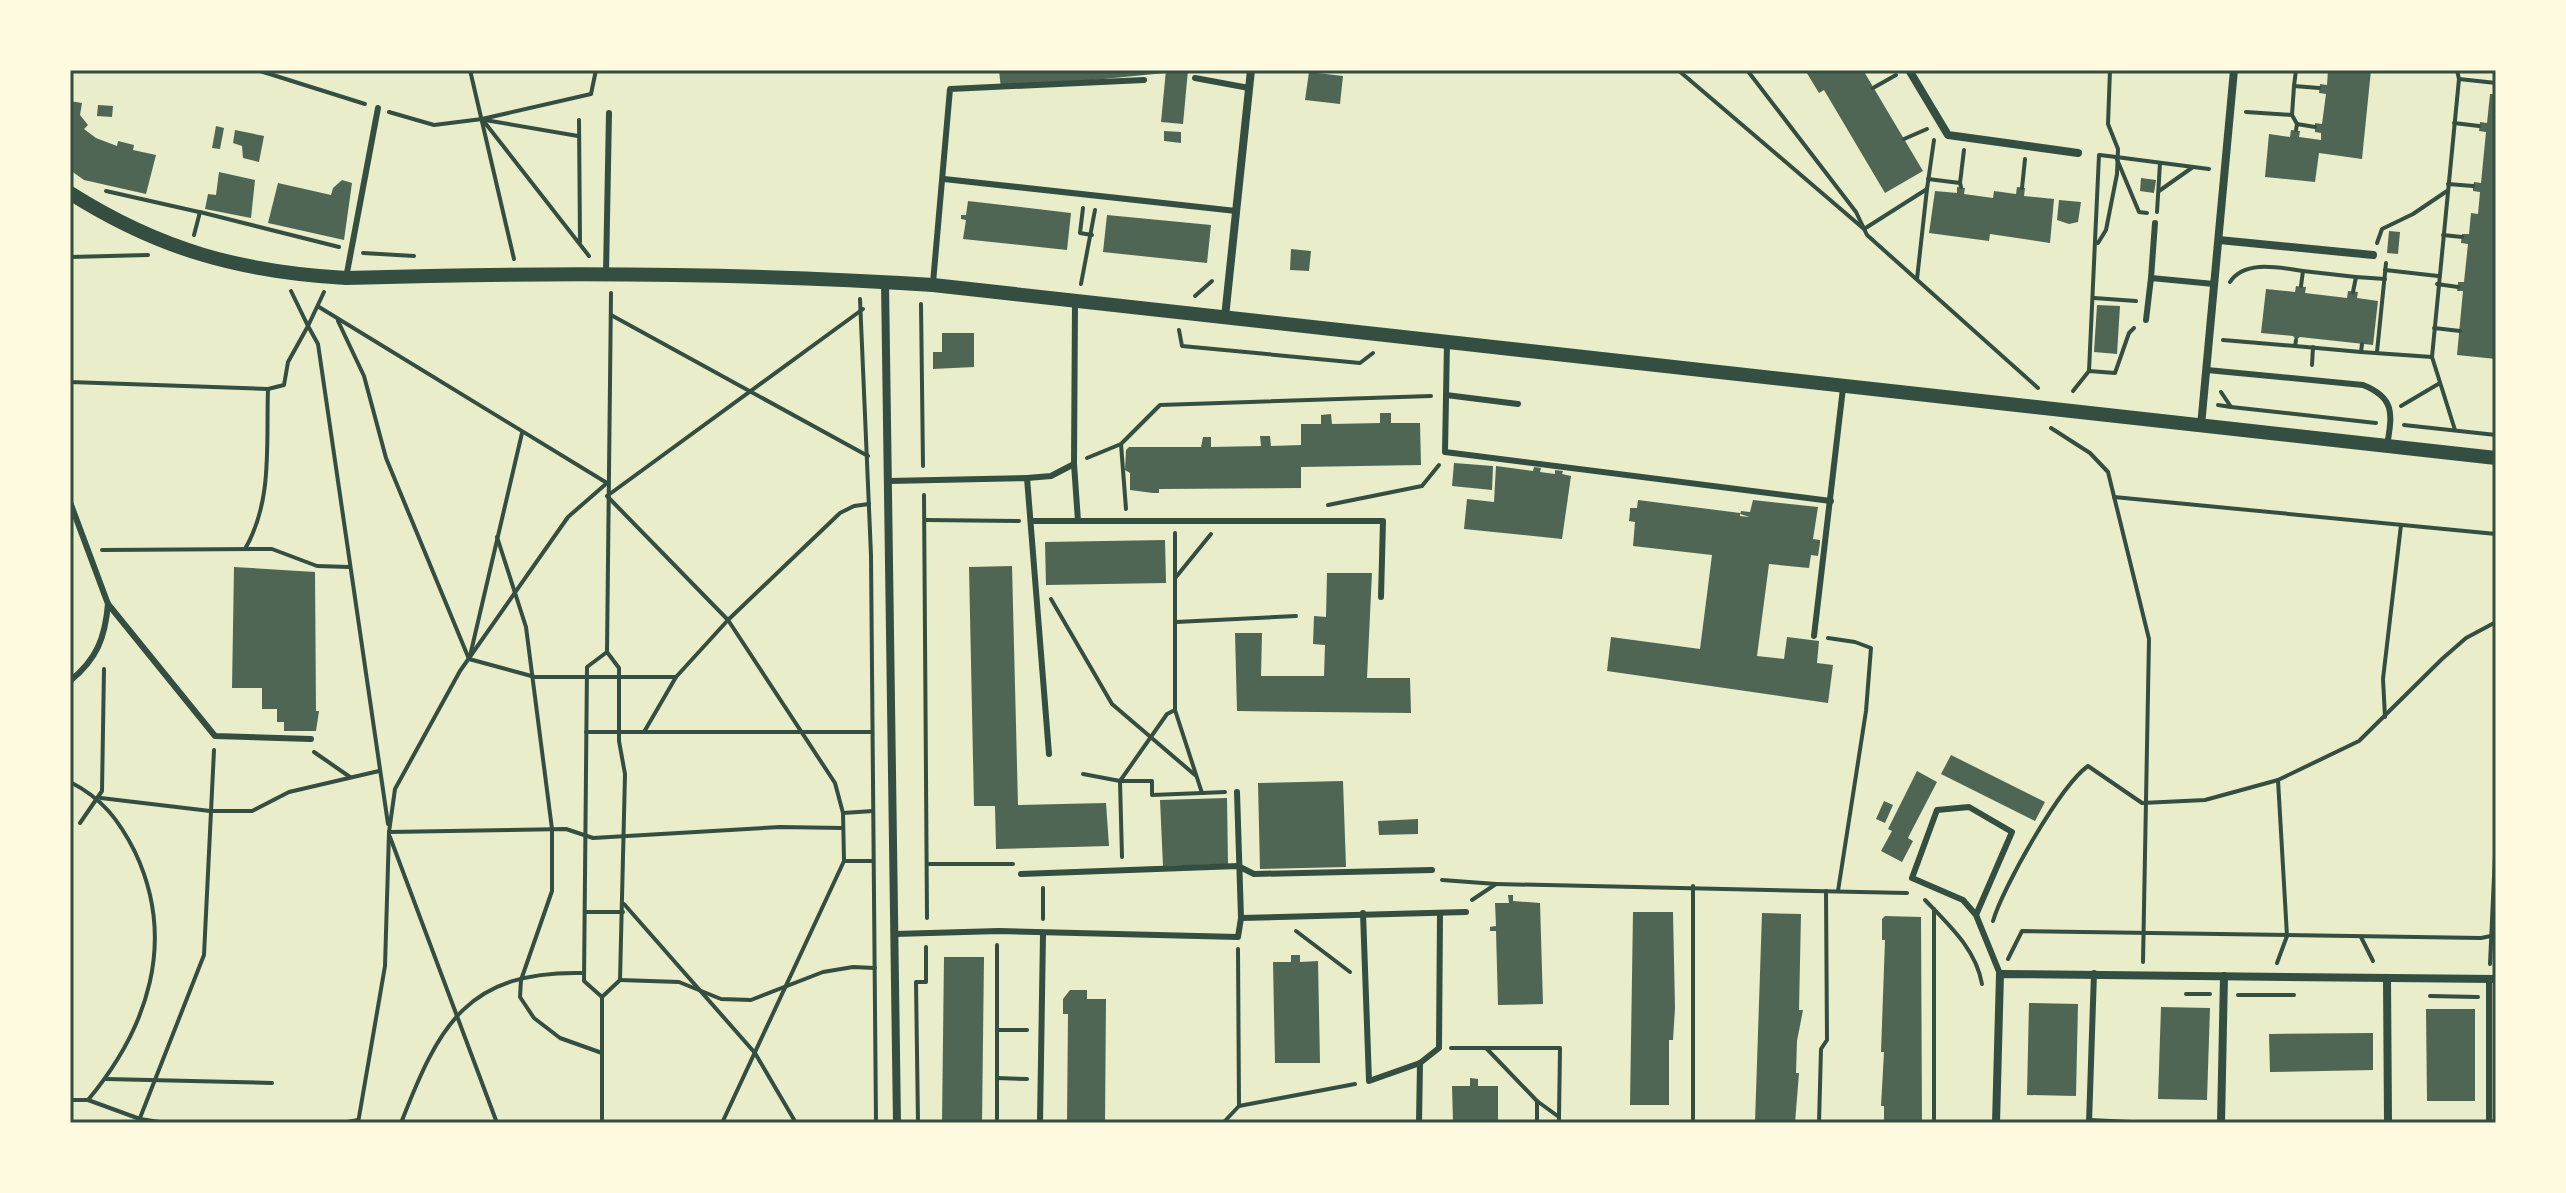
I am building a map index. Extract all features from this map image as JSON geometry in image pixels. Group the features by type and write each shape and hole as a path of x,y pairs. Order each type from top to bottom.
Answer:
{"street":[{"path":"1225,317 1251,70"},
{"path":"1907,70 1948,135 2078,153"},
{"path":"2201,426 2234,70"},
{"path":"70,193 123,224 198,256 263,271 346,278 609,280 794,275 933,285 2496,458"},
{"path":"2219,240 2373,255"},
{"path":"885,282 897,1123"},
{"path":"1996,1123 2000,974 2493,979"},
{"path":"2221,1123 2224,976"},
{"path":"2387,978 2388,1123"}],"lane":[{"path":"1195,78 1249,88"},
{"path":"933,285 950,89 1144,80"},
{"path":"346,278 378,108"},
{"path":"609,113 609,280"},
{"path":"944,179 1236,211"},
{"path":"2146,320 2156,219"},
{"path":"2151,278 2214,284"},
{"path":"1075,301 1074,464 1078,521"},
{"path":"1447,342 1445,452 1831,501"},
{"path":"2207,370 2363,385 2380,392 2392,411 2387,446"},
{"path":"1814,636 1844,385"},
{"path":"1446,395 1518,404"},
{"path":"889,481 1051,476 1074,464"},
{"path":"1027,478 1033,521 1049,754"},
{"path":"70,502 108,604 215,736 311,739"},
{"path":"1033,521 1383,521 1381,597"},
{"path":"70,681 99,651 105,634 108,604"},
{"path":"895,934 999,931 1238,937 1241,918 1237,792"},
{"path":"1976,915 2012,832 1969,807 1937,810 1912,878 1963,900 1976,915 1986,946 2000,974"},
{"path":"1021,874 1238,866 1254,874 1432,870"},
{"path":"1241,918 1466,912"},
{"path":"1363,913 1369,1081 1420,1063 1439,1048 1440,914"},
{"path":"1040,1123 1043,934"},
{"path":"2094,973 2090,1122 2131,1123"},
{"path":"2489,1123 2489,998 2493,979"},
{"path":"1419,1123 1420,1063"}],"path":[{"path":"470,70 514,260 529,259"},
{"path":"482,119 591,94 596,70"},
{"path":"1678,70 1864,229 2037,388 2050,390"},
{"path":"1747,70 1856,212 1864,229"},
{"path":"1873,88 1907,70"},
{"path":"2097,245 2111,214 2118,149 2108,124 2110,70"},
{"path":"2296,70 2292,115 2296,127 2315,127"},
{"path":"2455,430 2432,357 2459,79 2457,70"},
{"path":"2459,79 2496,83"},
{"path":"2294,86 2319,88"},
{"path":"2246,112 2292,115"},
{"path":"482,119 579,136"},
{"path":"482,119 590,257 575,258"},
{"path":"579,120 580,245"},
{"path":"1904,139 1941,121"},
{"path":"2454,123 2479,126"},
{"path":"1917,280 1934,139 1927,129"},
{"path":"1928,179 1960,185 1965,137"},
{"path":"2022,188 2027,145"},
{"path":"2073,391 2089,371 2097,245 2097,155 2225,171"},
{"path":"2116,157 2139,212 2156,219 2160,163"},
{"path":"2158,192 2193,167"},
{"path":"2448,184 2473,186"},
{"path":"92,188 200,212"},
{"path":"1864,229 1927,189"},
{"path":"2373,255 2382,229 2413,214 2447,191"},
{"path":"1081,284 1096,205 1083,203"},
{"path":"2443,235 2462,237"},
{"path":"70,257 152,254"},
{"path":"2230,283 2242,271 2260,267 2385,279"},
{"path":"2377,352 2385,270 2438,276"},
{"path":"2301,286 2303,271"},
{"path":"1191,298 1207,289 1217,276"},
{"path":"2353,292 2356,277"},
{"path":"602,1123 602,997 620,980 625,837 619,668 607,652 609,280"},
{"path":"2437,284 2458,287"},
{"path":"290,289 318,344 389,832 497,1123"},
{"path":"70,382 268,389 284,385 288,362 319,307 324,292"},
{"path":"855,293 863,302 868,456 876,1123"},
{"path":"2094,298 2148,302"},
{"path":"884,303 922,304 927,933 926,982 916,982 918,1123"},
{"path":"319,307 607,483"},
{"path":"607,496 863,309"},
{"path":"611,315 868,456"},
{"path":"337,319 364,376 386,458 469,659"},
{"path":"2089,371 2115,373 2129,333 2146,320"},
{"path":"2222,347 2225,325"},
{"path":"2434,328 2460,331"},
{"path":"2223,339 2432,357"},
{"path":"2361,352 2362,344"},
{"path":"2312,361 2313,347"},
{"path":"2392,411 2440,383"},
{"path":"245,549 259,525 265,503 268,389"},
{"path":"1074,464 1121,444 1160,405 1446,395"},
{"path":"2231,407 2496,435"},
{"path":"2046,424 2090,453 2108,472 2149,639 2143,974"},
{"path":"469,659 522,433"},
{"path":"1121,444 1127,519"},
{"path":"1319,507 1422,486 1445,452"},
{"path":"342,1123 358,1121 385,966 389,832 395,789 469,659 568,517 607,483"},
{"path":"607,496 728,620 835,783 843,813 844,861 722,1123"},
{"path":"2114,497 2496,534"},
{"path":"644,732 676,677 728,620 840,513 854,506 869,504"},
{"path":"1175,579 1222,519"},
{"path":"925,520 1033,521"},
{"path":"1175,520 1175,710 1202,793"},
{"path":"2385,719 2383,679 2401,525"},
{"path":"497,537 526,627 535,677 552,829 552,891 521,980 520,997 534,1018 560,1038 602,1053"},
{"path":"87,550 272,549 317,566 349,567"},
{"path":"1037,582 1064,618 1112,704 1197,777"},
{"path":"1176,622 1296,616"},
{"path":"1973,958 1986,946 1996,911 2075,775 2088,766 2132,797 2148,803 2205,800 2278,780 2359,741 2466,638 2496,622"},
{"path":"1814,636 1855,642 1871,648 1866,711 1838,891"},
{"path":"80,823 99,798 104,666 99,651"},
{"path":"602,997 584,981 584,838 587,667 607,652"},
{"path":"469,659 535,677 676,677"},
{"path":"1123,872 1120,781 1167,714 1175,710"},
{"path":"586,732 873,732"},
{"path":"139,1121 204,955 215,736"},
{"path":"328,759 350,777"},
{"path":"99,798 210,811 252,811 289,792 379,771"},
{"path":"1083,774 1120,781 1152,781 1152,795 1237,792"},
{"path":"2272,977 2287,936 2278,780"},
{"path":"70,782 99,798 121,825 142,867 154,910 156,942 151,983 140,1020 106,1079 88,1100"},
{"path":"843,813 873,811"},
{"path":"389,832 566,829 584,838 615,838 780,827 843,828"},
{"path":"2493,979 2496,833"},
{"path":"844,861 874,861"},
{"path":"927,864 1020,864 1021,874"},
{"path":"1443,880 1496,884 1693,886 1911,894"},
{"path":"1466,912 1471,901 1496,884"},
{"path":"1693,886 1693,1123"},
{"path":"1043,887 1043,934"},
{"path":"1819,1123 1821,1049 1827,1040 1826,891"},
{"path":"1921,895 1960,937 1979,968 1983,990 2000,991"},
{"path":"624,904 705,992 755,1053 796,1123"},
{"path":"1934,909 1934,1123"},
{"path":"585,912 623,912"},
{"path":"1275,915 1367,985"},
{"path":"997,1123 999,931"},
{"path":"2000,974 2022,931 2361,937 2493,935"},
{"path":"1238,937 1239,1106"},
{"path":"2361,937 2377,970 2387,978"},
{"path":"620,980 679,982 721,999 751,1000 823,972 853,967 875,968"},
{"path":"401,1123 424,1064 456,1015 496,984 555,973 584,973"},
{"path":"2183,994 2298,995"},
{"path":"2387,995 2489,998"},
{"path":"997,1030 1042,1030"},
{"path":"1439,1048 1560,1048 1559,1120"},
{"path":"1486,1048 1559,1120"},
{"path":"997,1078 1040,1080"},
{"path":"106,1079 272,1083"},
{"path":"1223,1123 1239,1106 1369,1081"},
{"path":"70,1100 88,1100 139,1121 166,1123"},
{"path":"1537,1101 1537,1123"},
{"path":"2388,1123 2429,1123"}],"building":[{"path":"999,70 1165,70 1165,73 1001,89"},
{"path":"1166,70 1188,70 1183,124 1161,122"},
{"path":"1805,70 1863,70 1923,171 1885,193 1824,90 1819,93"},
{"path":"2328,70 2371,70 2362,159 2319,153 2315,182 2265,177 2269,134 2290,137 2291,130 2300,131 2299,137 2321,140 2321,133 2315,132 2315,123 2322,124 2326,94 2319,93 2320,84 2327,85"},
{"path":"1309,72 1343,76 1340,104 1305,100"},
{"path":"2490,94 2496,94 2496,359 2457,355 2463,291 2457,291 2458,282 2464,282 2468,244 2461,243 2462,234 2469,234 2471,213 2478,214 2480,192 2473,191 2473,186 2474,182 2481,183 2486,132 2479,131 2480,122 2487,123"},
{"path":"70,101 82,103 80,115 88,125 84,129 96,138 117,146 118,141 134,145 133,150 156,155 146,194 84,180 70,170"},
{"path":"98,105 113,106 112,117 97,116"},
{"path":"216,126 224,128 220,149 212,148"},
{"path":"235,130 264,136 259,162 243,158 242,146 233,143"},
{"path":"1164,131 1181,132 1181,143 1164,141"},
{"path":"219,172 255,180 251,218 205,209 208,194 216,195"},
{"path":"2141,178 2156,180 2154,193 2140,191"},
{"path":"342,180 352,183 344,240 268,223 278,183 331,195 333,188"},
{"path":"1957,187 1965,188 1964,194 1993,198 1994,191 2016,194 2017,187 2025,188 2024,196 2054,199 2050,243 1990,234 1989,241 1929,233 1935,191 1957,193"},
{"path":"2059,200 2081,202 2078,222 2069,224 2057,220"},
{"path":"968,201 1071,213 1067,250 963,239 966,220 961,219 961,215 966,215"},
{"path":"1107,215 1211,225 1207,263 1103,252"},
{"path":"2389,231 2400,232 2398,254 2387,253"},
{"path":"1291,249 1311,251 1309,271 1290,270"},
{"path":"2296,286 2306,287 2305,293 2347,298 2348,291 2358,292 2357,298 2378,301 2373,345 2300,337 2296,340 2293,336 2261,333 2266,289 2295,292"},
{"path":"2097,305 2120,306 2117,354 2094,352"},
{"path":"942,333 974,333 974,367 933,369 933,352 942,352"},
{"path":"1380,413 1391,413 1391,423 1420,423 1421,465 1301,467 1301,488 1159,489 1159,493 1130,490 1130,473 1125,470 1126,450 1129,447 1201,447 1203,437 1211,437 1211,447 1261,446 1260,436 1270,436 1271,446 1301,445 1301,424 1321,424 1321,415 1331,414 1332,424 1380,423"},
{"path":"1454,463 1493,466 1492,490 1452,486"},
{"path":"1496,466 1533,471 1534,467 1541,468 1540,472 1555,474 1555,470 1563,471 1562,474 1571,476 1562,539 1464,529 1467,499 1494,502"},
{"path":"1638,500 1740,514 1741,511 1750,512 1753,500 1818,507 1813,539 1820,540 1820,543 1818,556 1811,555 1809,568 1769,564 1757,656 1784,659 1787,637 1819,641 1817,663 1833,665 1828,703 1607,671 1611,637 1700,649 1712,555 1633,546 1635,522 1629,521 1630,508 1637,508"},
{"path":"1165,540 1166,583 1046,585 1045,542"},
{"path":"1012,566 1018,805 1106,803 1109,846 996,849 995,806 974,806 969,567"},
{"path":"234,567 315,572 316,711 319,711 316,731 284,731 284,722 277,722 277,709 262,709 262,688 232,688"},
{"path":"1327,573 1372,573 1367,678 1410,678 1411,713 1237,711 1235,633 1262,633 1261,676 1324,676 1325,645 1313,644 1314,616 1326,617"},
{"path":"1951,755 2045,802 2035,821 1941,774"},
{"path":"1917,771 1937,782 1908,838 1913,841 1902,862 1881,851 1892,831 1888,829"},
{"path":"1343,781 1346,867 1260,869 1258,783"},
{"path":"1227,798 1228,864 1163,866 1160,800"},
{"path":"1884,801 1893,805 1885,823 1876,819"},
{"path":"1418,819 1418,834 1379,835 1378,821"},
{"path":"1508,895 1513,895 1513,901 1540,903 1543,1004 1498,1005 1496,931 1490,931 1490,927 1496,926 1495,903 1509,903"},
{"path":"1633,912 1673,912 1675,1008 1673,1040 1669,1040 1669,1105 1630,1105"},
{"path":"1762,913 1801,914 1799,1010 1803,1010 1797,1041 1796,1073 1799,1073 1795,1123 1755,1123"},
{"path":"1885,916 1921,917 1922,1123 1884,1123 1884,1106 1881,1106 1884,1052 1881,1052 1885,940 1882,940 1882,919"},
{"path":"1291,955 1300,955 1300,962 1318,961 1320,1063 1275,1063 1273,962 1291,962"},
{"path":"944,957 984,957 982,1123 942,1123"},
{"path":"1070,990 1087,990 1087,999 1106,999 1105,1123 1067,1123 1068,1014 1063,1014 1063,999"},
{"path":"2029,1003 2078,1004 2076,1096 2027,1095"},
{"path":"2161,1007 2210,1008 2207,1100 2158,1099"},
{"path":"2426,1009 2475,1009 2475,1101 2427,1101"},
{"path":"2373,1033 2373,1070 2270,1072 2269,1034"},
{"path":"1470,1078 1478,1079 1478,1086 1498,1086 1498,1123 1453,1123 1452,1086 1470,1086"}]}
